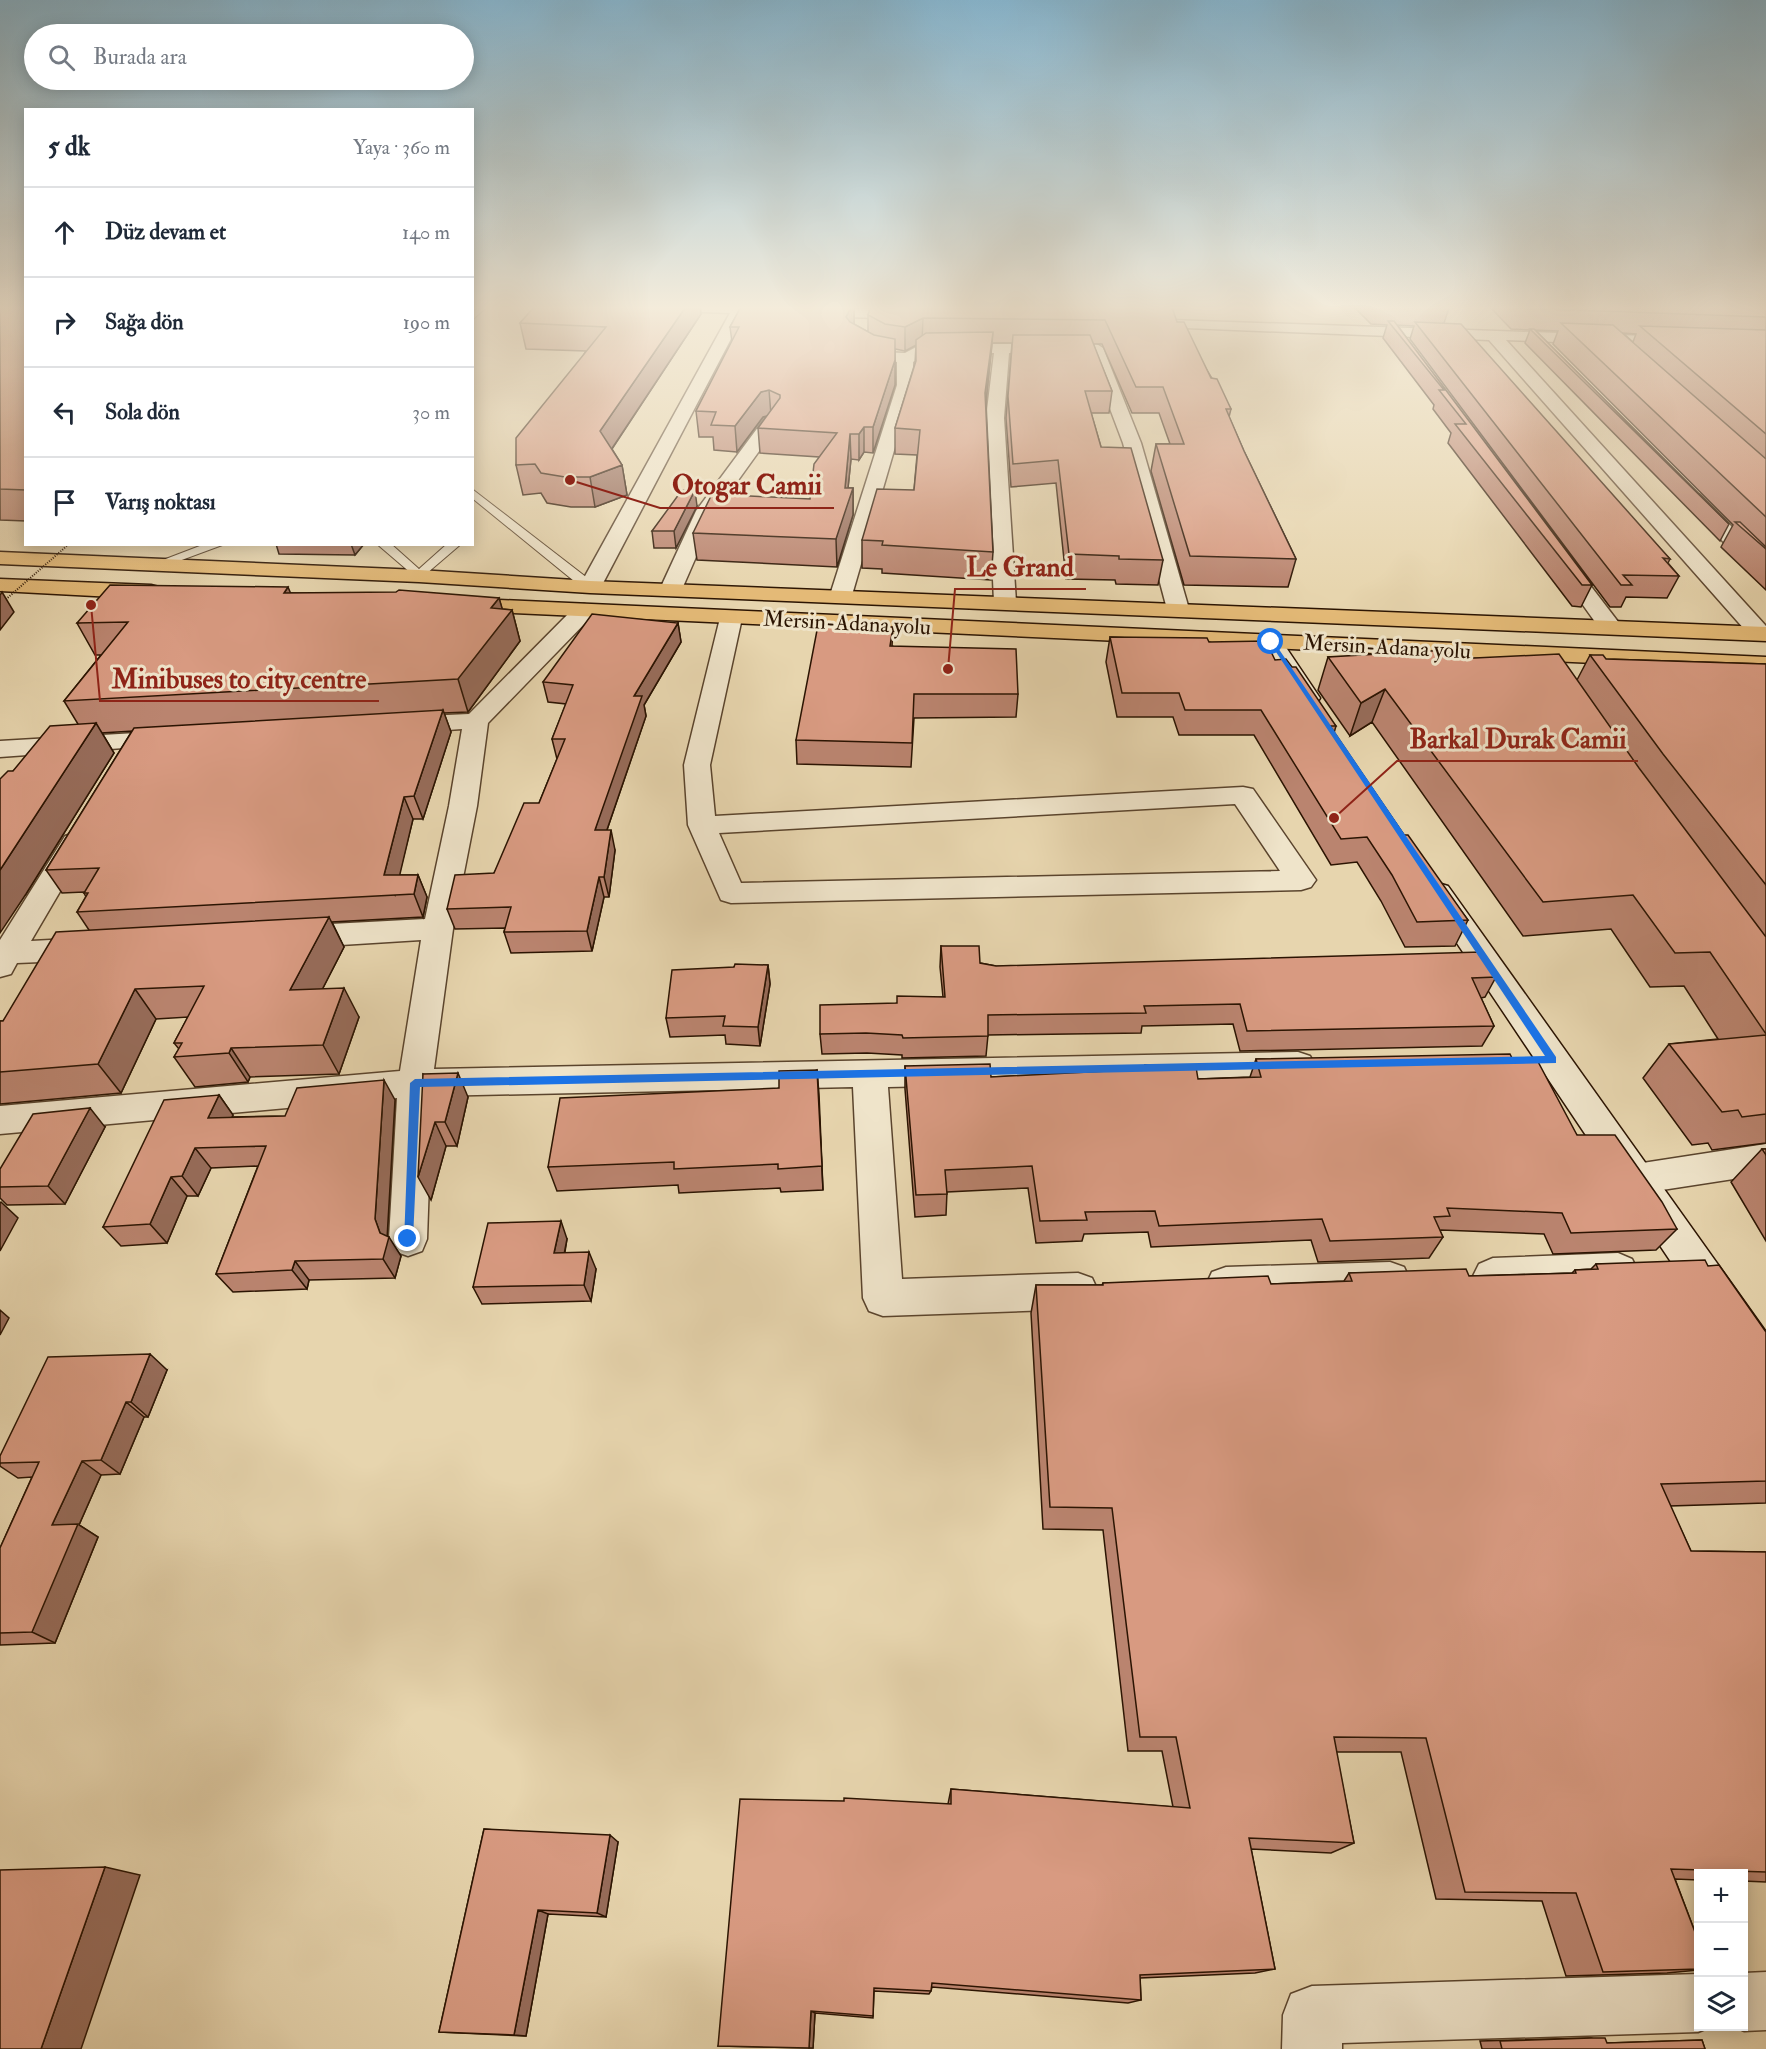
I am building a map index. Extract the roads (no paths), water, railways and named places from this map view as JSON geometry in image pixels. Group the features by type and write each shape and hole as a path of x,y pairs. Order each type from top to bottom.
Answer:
{"highway":[{"name":"Mersin-Adana yolu","path":"0,558 419,576 590,586 1764,634"},
{"path":"0,585 167,592"},
{"name":"Mersin-Adana yolu","path":"429,604 1766,664"}],"street":[{"path":"590,586 690,401"},
{"path":"841,595 900,401"},
{"path":"997,401 995,418 1005,602"},
{"path":"1117,401 1150,506 1178,609"},
{"path":"1553,401 1764,634"},
{"path":"671,589 706,511 771,422"},
{"path":"1676,483 1766,573"},
{"path":"1552,547 1611,628"},
{"path":"408,1239 415,1083 438,929 463,806 476,721 584,611"},
{"path":"702,825 1243,795 1301,880 731,893 702,825 697,765 731,618"},
{"path":"1271,642 1323,720"},
{"path":"1536,654 1555,682"},
{"path":"382,726 476,721"},
{"path":"0,748 194,737"},
{"path":"117,771 136,741"},
{"path":"4,960 87,822"},
{"path":"1422,868 1766,1367"},
{"path":"264,939 438,929"},
{"path":"4,960 112,948"},
{"path":"1446,959 1482,958"},
{"path":"1517,1061 1553,1060"},
{"path":"0,1120 415,1083 1325,1065"},
{"path":"870,1074 883,1298 1111,1290"},
{"path":"1636,1179 1766,1159"},
{"path":"1195,1287 1698,1268"},
{"path":"1748,2002 1766,2001"},
{"path":"1312,2049 1311,2015 1694,2003"}],"lane":[{"path":"474,494 590,586"},
{"path":"156,565 213,546"},
{"path":"384,546 419,576 453,546"}],"place":[{"name":"Otogar Camii","path":"570,480"},
{"name":"Minibuses to city centre","path":"91,605"},
{"name":"Le Grand","path":"948,669"},
{"name":"Barkal Durak Camii","path":"1334,818"}]}
